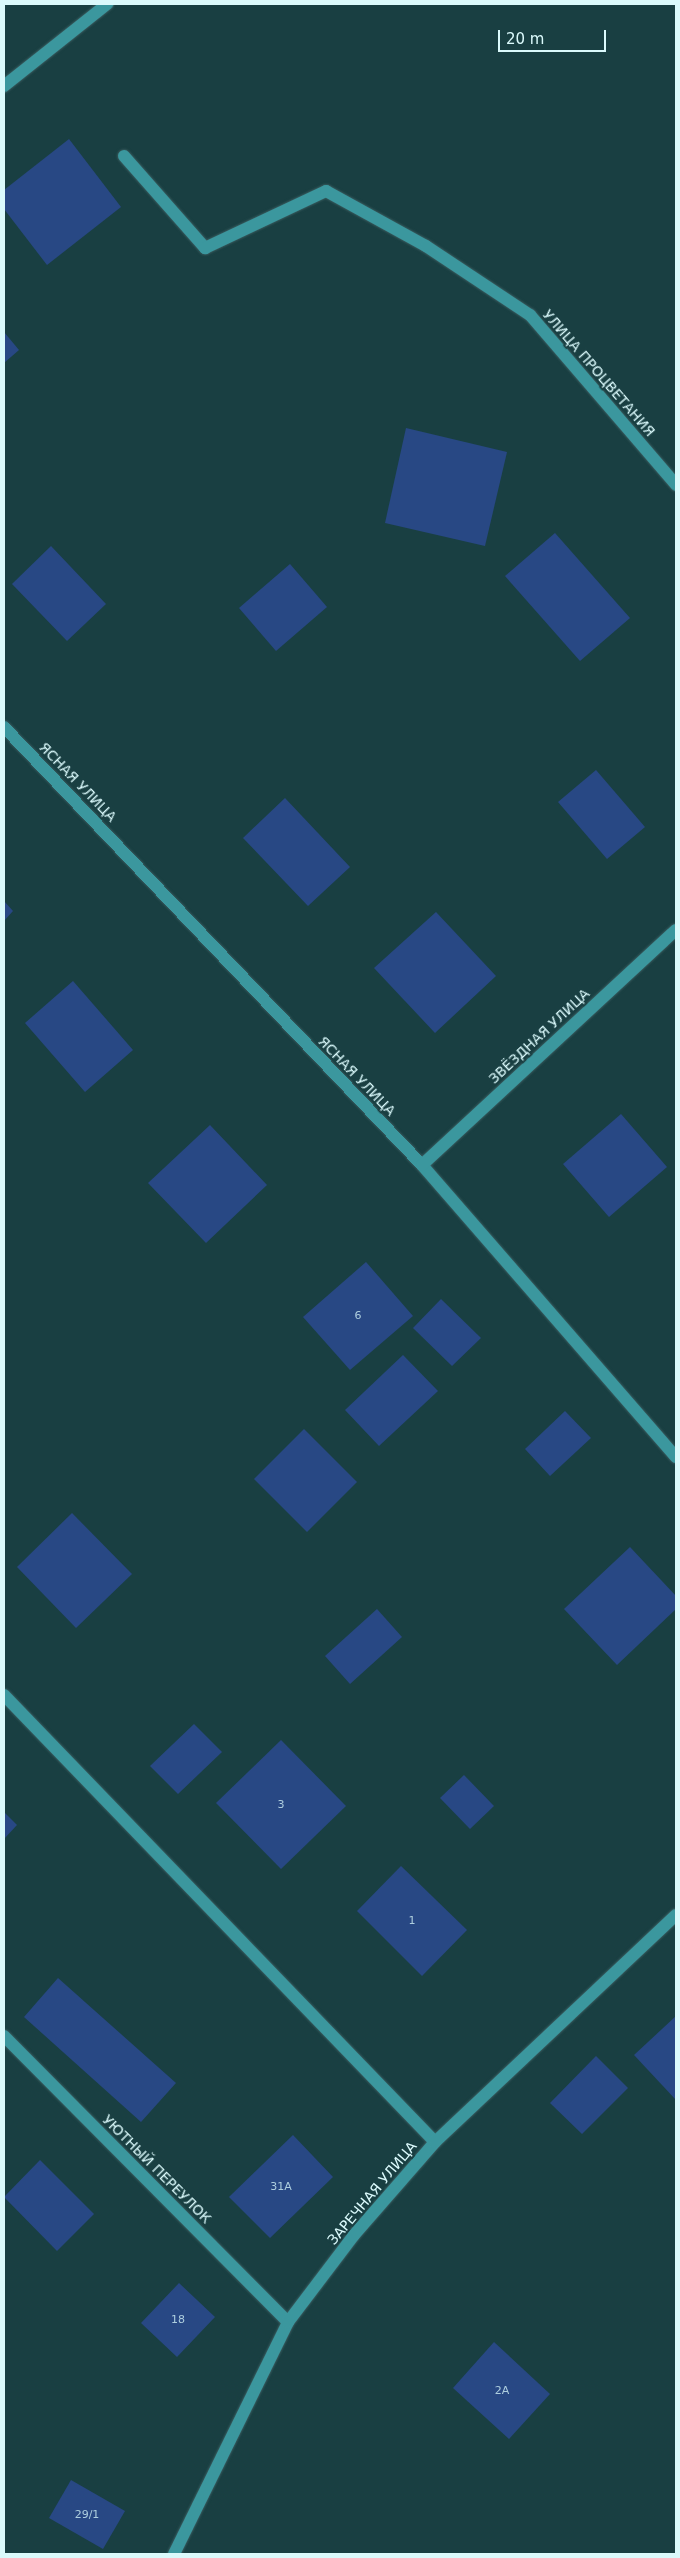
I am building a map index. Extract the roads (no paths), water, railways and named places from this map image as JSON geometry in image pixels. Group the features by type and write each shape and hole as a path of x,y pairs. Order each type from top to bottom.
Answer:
{"street":[{"path":"4,86 106,4"},
{"name":"УЛИЦА ПРОЦВЕТАНИЯ","path":"124,156 205,248 326,191 426,246 530,315 676,485"},
{"name":"ЯСНАЯ УЛИЦА","path":"4,727 422,1165 676,1457"},
{"name":"ЗВЁЗДНАЯ УЛИЦА","path":"422,1165 676,930"},
{"path":"4,1695 435,2142"},
{"name":"ЗАРЕЧНАЯ УЛИЦА","path":"174,2554 288,2322 354,2235 435,2142 676,1915"},
{"name":"УЮТНЫЙ ПЕРЕУЛОК","path":"4,2036 288,2322"}]}
